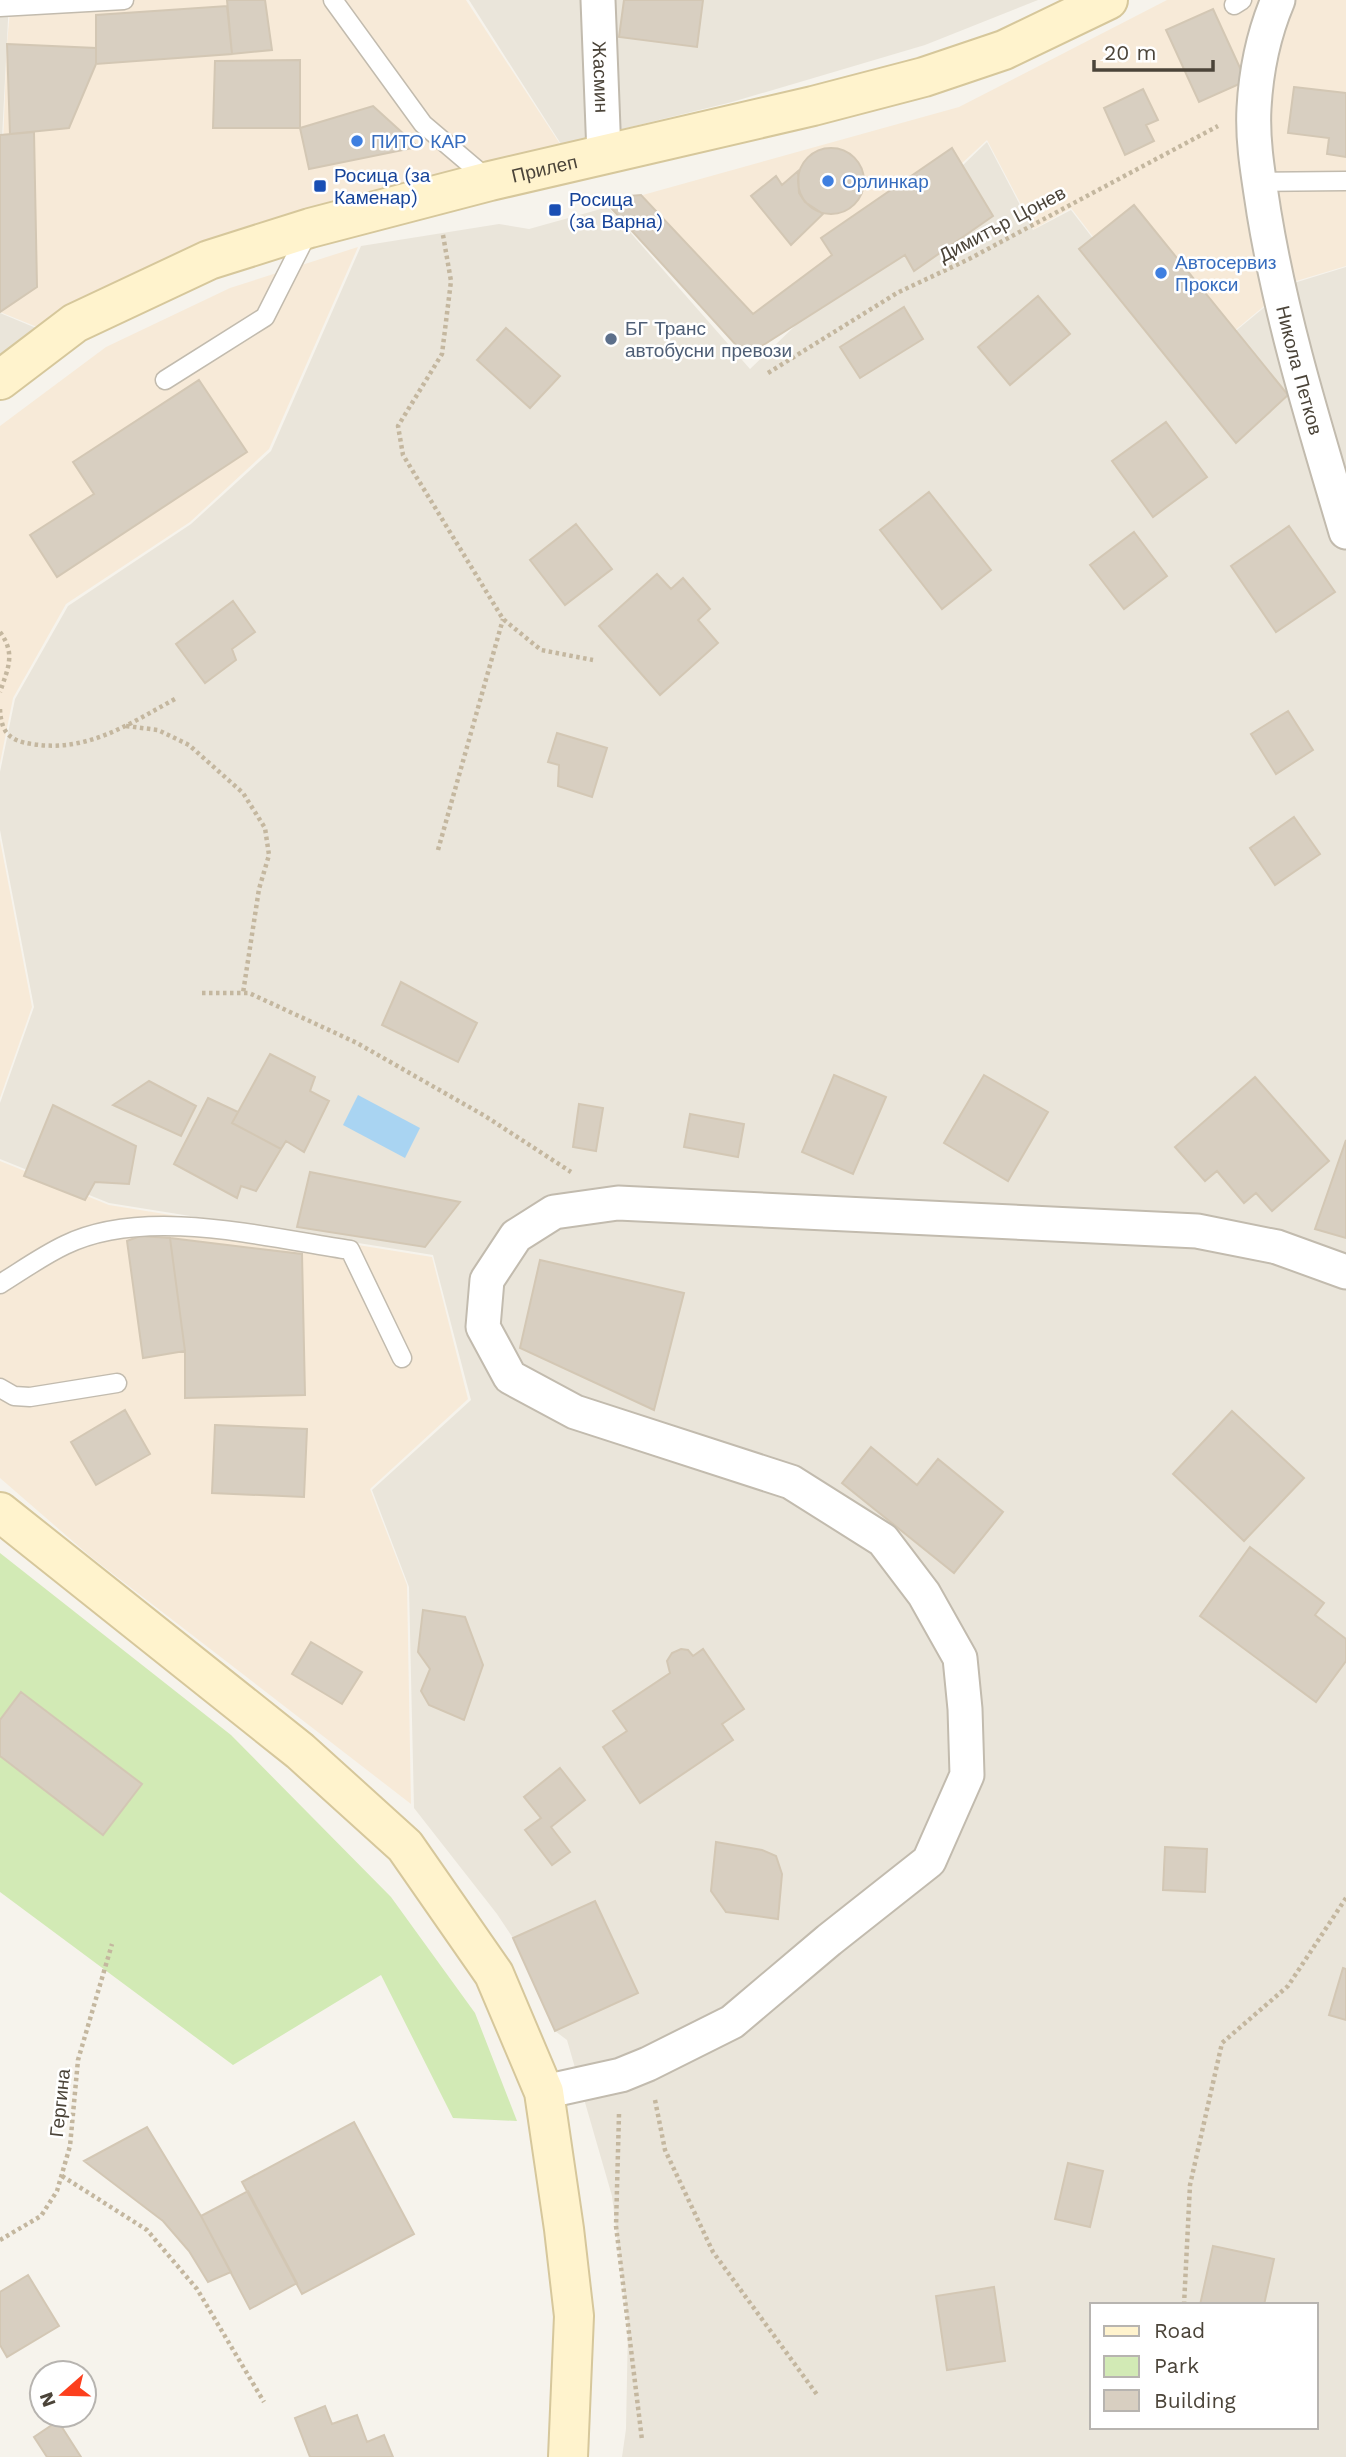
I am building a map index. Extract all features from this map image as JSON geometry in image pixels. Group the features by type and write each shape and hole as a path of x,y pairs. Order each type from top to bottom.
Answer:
{"street":[{"name":"Жасмин","path":"598,0 604,154"},
{"name":"Прилеп","path":"0,380 75,323 209,260 310,228 490,181 813,106 924,77 1004,50 1108,0"},
{"name":"Никола Петков","path":"1278,0 1266,27 1254,107 1259,182 1269,245 1296,360 1346,532"},
{"path":"544,2092 634,2069 732,2022 829,1940 929,1861 967,1774 965,1709 960,1658 924,1594 883,1540 791,1482 575,1412 510,1377 483,1327 487,1280 516,1236 554,1212 618,1203 1197,1231 1277,1247 1346,1272"},
{"path":"0,1512 300,1751 405,1846 494,1974 544,2092 574,2316 568,2457"}],"lane":[{"path":"0,7 124,0"},
{"path":"333,0 423,124 490,181"},
{"path":"1259,182 1346,181"},
{"path":"165,380 265,317 310,228"},
{"path":"0,1284 66,1244 109,1231 148,1224 196,1227 350,1250 402,1357"},
{"path":"0,1388 14,1396 30,1397 117,1383"}],"path":[{"name":"Димитър Цонев","path":"768,373 897,293 969,259 1254,107"},
{"path":"436,196 451,281 442,354 398,426 403,456 503,619 541,650 593,660"},
{"path":"438,850 503,619"},
{"path":"0,632 10,647 9,666 0,692"},
{"path":"0,709 0,720 7,734 18,743 52,748 88,742 126,726 175,699"},
{"path":"126,726 158,730 189,745 243,793 265,828 269,855 260,889 243,993"},
{"path":"202,993 249,993 357,1044 485,1116 618,1203"},
{"path":"1184,2303 1190,2185 1222,2043 1287,1986 1346,1898"},
{"name":"Гергина","path":"0,2240 41,2216 57,2191 70,2146 78,2060 112,1944"},
{"path":"634,2069 665,2150 712,2252 818,2396"},
{"path":"634,2069 616,2226 642,2440"},
{"path":"62,2176 148,2230 197,2289 264,2402"}],"shaded area":[{"path":"0,0 9,0 0,178"},
{"path":"11,0 466,0 560,144 284,215 157,267 37,327 0,312 0,221"},
{"path":"469,0 1038,0 925,45 732,102 561,144"},
{"path":"1167,0 1346,0 1346,266 1293,282 1192,366 1071,208 1034,229 987,140 751,359 614,203 959,107"},
{"path":"987,142 1033,230 1071,210 1192,367 1294,283 1346,267 1346,2457 622,2457 626,2429 628,2326 612,2196 567,2040 555,2031 513,1938 414,1808 409,1587 372,1490 471,1400 433,1255 109,1203 0,1159 0,1103 34,1007 0,830 0,772 15,699 68,606 191,524 271,451 361,246 499,224 529,229 608,207 750,369"},
{"path":"358,247 269,449 190,522 66,604 13,698 0,763 0,426 106,347 230,288"},
{"path":"0,313 36,328 0,357"},
{"path":"0,840 32,1007 0,1098"},
{"path":"0,1161 109,1205 432,1257 468,1399 370,1489 407,1585 411,1804 91,1557 0,1478"}],"green space":[{"path":"0,1553 231,1735 391,1897 475,2013 517,2121 453,2118 381,1975 233,2065 0,1892"}],"water":[{"path":"358,1095 420,1128 405,1158 343,1125"}],"building":[{"path":"227,0 265,0 272,50 232,54"},
{"path":"624,0 703,0 697,47 619,37"},
{"path":"227,6 232,54 96,64 96,15"},
{"path":"1213,9 1246,81 1199,102 1166,30"},
{"path":"7,44 96,48 96,64 69,128 10,134"},
{"path":"300,60 300,128 213,128 215,61"},
{"path":"1294,87 1346,93 1346,157 1327,154 1329,138 1288,133"},
{"path":"1143,89 1158,120 1146,125 1154,141 1125,155 1104,108"},
{"path":"373,106 418,147 309,169 300,128"},
{"path":"34,132 37,287 0,312 0,135"},
{"path":"824,148 838,148 850,153 859,162 864,181 862,194 855,205 838,214 824,214 812,209 803,200 798,188 798,174 803,162 812,153"},
{"path":"952,148 993,216 914,271 905,255 746,356 602,198 641,195 753,314 832,255 821,238"},
{"path":"798,171 799,193 805,202 823,214 791,245 751,196 776,176 782,185"},
{"path":"1134,205 1288,395 1236,443 1079,249"},
{"path":"1038,296 1070,334 1010,385 978,347"},
{"path":"904,307 923,339 860,378 840,347"},
{"path":"506,328 560,376 530,408 477,360"},
{"path":"199,380 247,452 57,577 30,535 94,494 73,462"},
{"path":"1166,422 1207,477 1153,517 1112,461"},
{"path":"929,492 991,570 942,609 880,530"},
{"path":"576,524 612,569 565,605 530,560"},
{"path":"1289,526 1335,592 1276,632 1231,566"},
{"path":"1134,532 1167,576 1124,609 1090,565"},
{"path":"657,574 671,589 683,578 710,609 698,620 718,643 660,695 599,626"},
{"path":"233,601 255,632 232,649 236,660 205,683 176,644"},
{"path":"1288,711 1313,750 1276,774 1251,734"},
{"path":"557,733 607,748 592,797 558,786 559,765 548,762"},
{"path":"1294,817 1320,854 1275,885 1250,848"},
{"path":"401,982 477,1023 458,1062 382,1025"},
{"path":"270,1054 315,1077 310,1091 329,1101 304,1152 286,1141 281,1149 232,1123"},
{"path":"834,1075 886,1097 853,1174 802,1152"},
{"path":"984,1075 1048,1112 1008,1181 944,1143"},
{"path":"1255,1077 1329,1161 1272,1211 1256,1193 1244,1203 1217,1171 1205,1181 1175,1147"},
{"path":"149,1081 196,1106 181,1136 113,1105"},
{"path":"208,1098 238,1112 232,1123 281,1149 256,1191 241,1186 237,1198 174,1164"},
{"path":"579,1104 603,1108 596,1151 573,1147"},
{"path":"53,1105 136,1146 129,1184 95,1182 85,1200 24,1176"},
{"path":"690,1114 744,1124 738,1157 684,1147"},
{"path":"1346,1140 1346,1238 1315,1229"},
{"path":"310,1172 460,1202 425,1247 297,1227"},
{"path":"140,1236 170,1238 185,1351 143,1358 127,1241"},
{"path":"170,1238 302,1254 305,1395 185,1398 185,1351"},
{"path":"540,1260 684,1293 654,1410 520,1348"},
{"path":"125,1410 150,1454 96,1485 71,1442"},
{"path":"1232,1411 1304,1478 1244,1541 1173,1474"},
{"path":"215,1425 307,1429 304,1497 212,1493"},
{"path":"871,1447 917,1485 938,1459 1003,1512 954,1573 842,1483"},
{"path":"1250,1547 1324,1603 1315,1615 1346,1639 1346,1661 1316,1702 1200,1616"},
{"path":"423,1610 465,1617 483,1665 464,1720 429,1705 421,1691 430,1669 418,1652"},
{"path":"311,1642 362,1672 342,1704 292,1674"},
{"path":"681,1649 688,1650 693,1656 703,1649 744,1709 722,1724 733,1740 640,1803 603,1747 627,1731 613,1711 670,1673 667,1661 672,1653"},
{"path":"21,1692 142,1784 103,1835 0,1756 0,1720"},
{"path":"560,1768 585,1800 551,1827 570,1852 552,1865 525,1830 541,1818 524,1797"},
{"path":"716,1842 762,1850 776,1856 782,1874 778,1919 726,1912 711,1891"},
{"path":"1165,1847 1207,1849 1205,1892 1163,1890"},
{"path":"595,1901 638,1993 555,2031 513,1938"},
{"path":"1343,1968 1346,1969 1346,2020 1329,2015"},
{"path":"354,2122 414,2234 302,2294 242,2182"},
{"path":"147,2127 201,2216 231,2272 208,2282 189,2251 163,2221 84,2161"},
{"path":"1068,2163 1103,2171 1090,2227 1055,2219"},
{"path":"248,2191 297,2283 250,2309 201,2216"},
{"path":"1213,2246 1274,2259 1264,2303 1200,2303"},
{"path":"28,2275 59,2326 7,2357 0,2345 0,2292"},
{"path":"994,2287 1005,2361 947,2370 936,2296"},
{"path":"325,2406 332,2424 357,2415 367,2442 384,2435 393,2457 310,2457 295,2418"},
{"path":"46,2429 63,2429 81,2457 47,2457 34,2437"}],"place":[{"name":"ПИТО КАР","path":"357,141"},
{"name":"Орлинкар","path":"828,181"},
{"name":"Росица (за Каменар)","path":"320,186"},
{"name":"Росица (за Варна)","path":"555,210"},
{"name":"Автосервиз Прокси","path":"1161,273"},
{"name":"БГ Транс автобусни превози","path":"611,339"}]}
